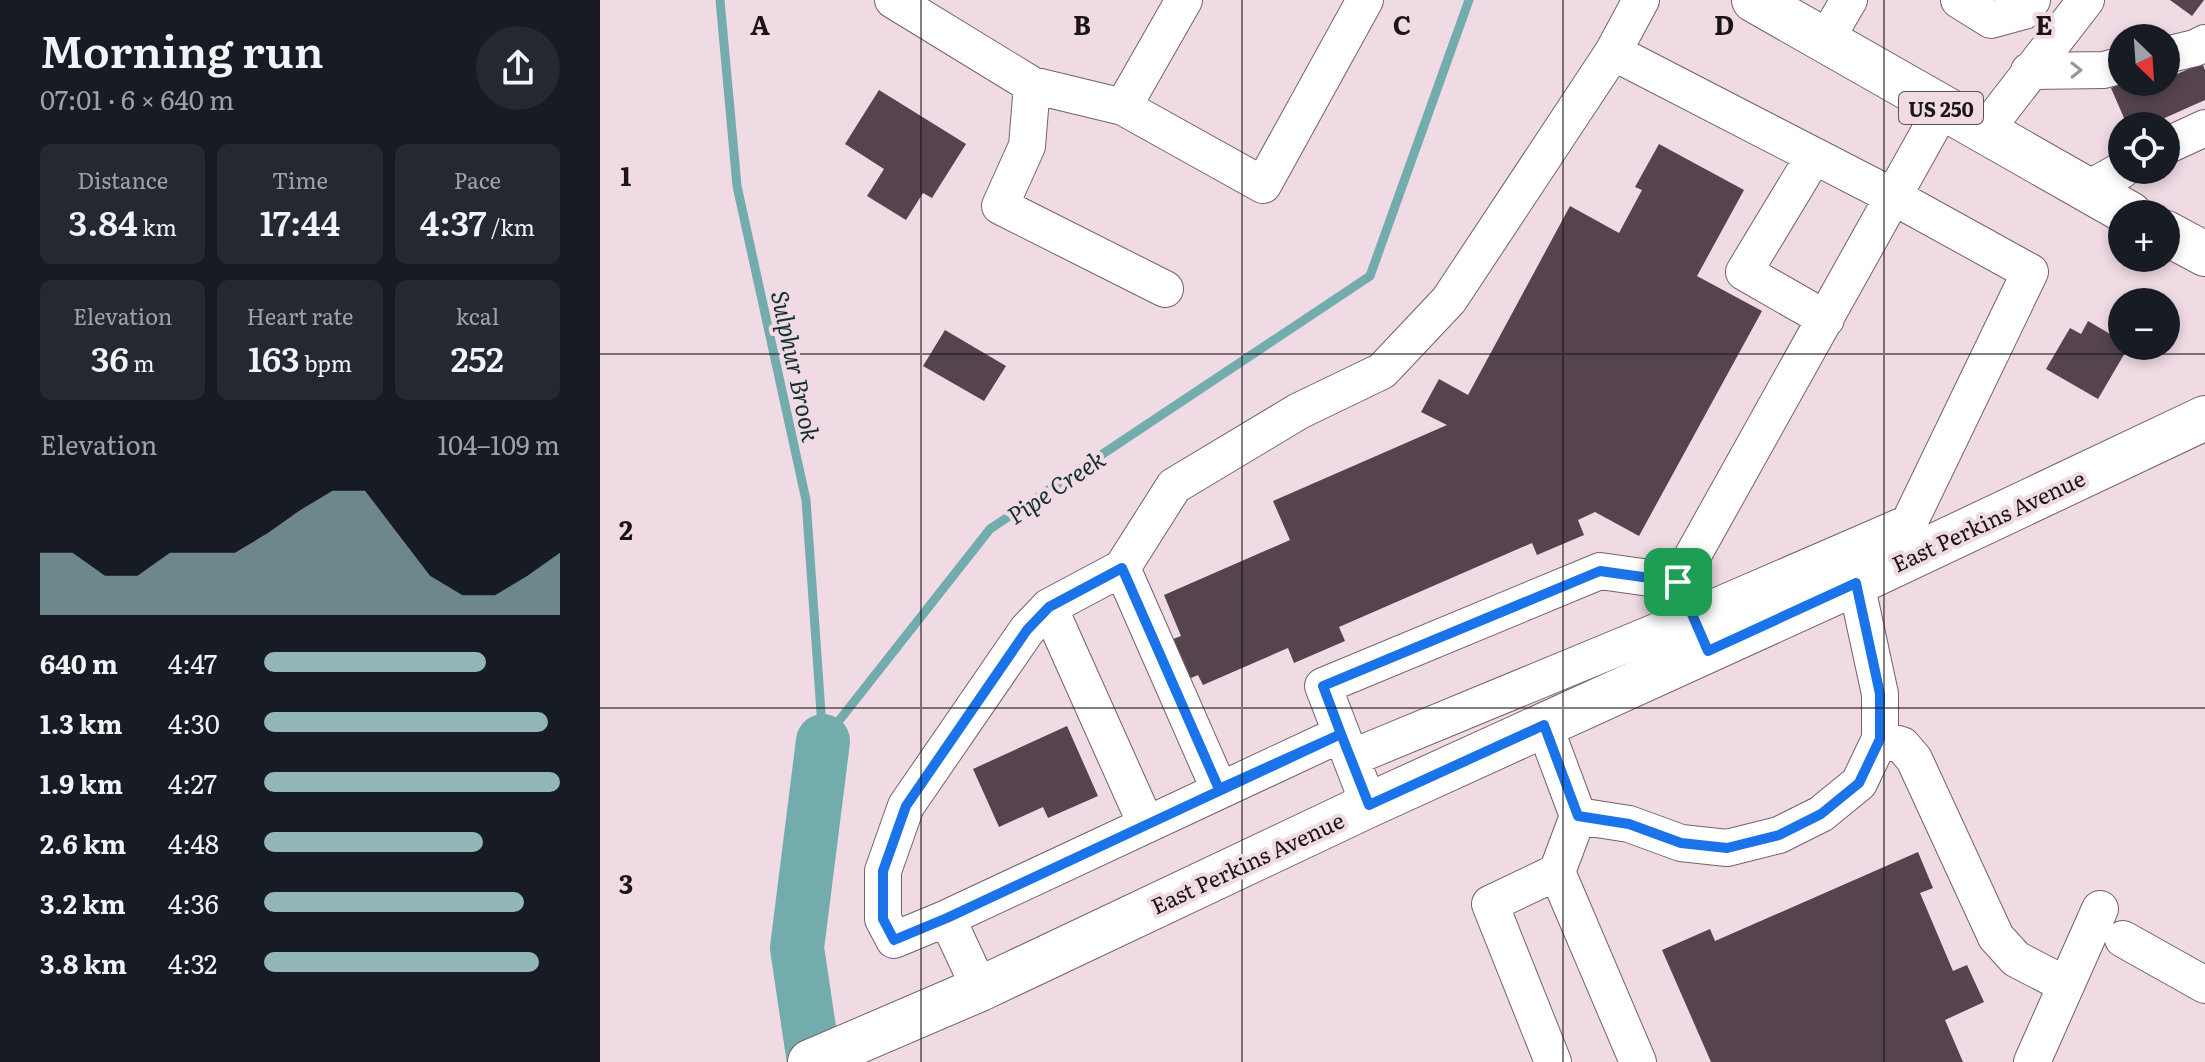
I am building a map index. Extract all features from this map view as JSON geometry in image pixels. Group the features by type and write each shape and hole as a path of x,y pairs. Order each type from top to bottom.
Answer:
{"main road":[{"name":"US 250","path":"1754,0 1984,132 2104,180 2119,200"},
{"name":"East Perkins Avenue","path":"828,1054 980,989 1544,725 1700,634 1856,583 2196,415"}],"street":[{"path":"893,0 1032,85 1123,107 1263,185 1365,0"},
{"path":"1123,107 1184,0"},
{"path":"1613,52 1894,197 2030,272 1909,523 1700,634 1219,789 894,940 883,919 883,871 906,806 1027,630 1049,607 1122,568 1174,486 1299,411 1382,371 1449,300 1613,52 1641,0"},
{"path":"1825,41 1849,0"},
{"path":"1959,0 1991,20 2024,11 2032,0"},
{"path":"1984,132 2086,0"},
{"path":"2180,52 2205,43"},
{"path":"2029,71 2108,69"},
{"path":"1032,85 1027,146 1000,206 1165,289"},
{"path":"1678,582 1942,109"},
{"path":"2180,140 2205,128"},
{"path":"1814,156 1744,272 1826,319"},
{"path":"1122,568 1219,789"},
{"path":"1369,805 1323,686 1600,571 1678,582"},
{"path":"1678,582 1700,634"},
{"path":"1578,816 1629,824 1681,843 1727,848 1779,835 1821,814 1859,783 1880,739 1880,694 1856,583"},
{"path":"1049,607 1146,824"},
{"path":"1544,725 1578,816 1557,872 1638,1062"},
{"path":"1880,739 1902,745 1914,759 1996,937 2016,959 2066,985"},
{"path":"1553,1062 1490,904 1557,872"},
{"path":"2032,1062 2100,909"},
{"path":"947,918 980,989"},
{"path":"2123,939 2205,985"}],"building":[{"path":"2170,0 2204,0 2192,16"},
{"path":"2202,63 2205,70 2205,100 2178,112 2121,112 2114,96 2180,96 2180,73"},
{"path":"879,90 966,144 932,198 923,193 906,220 867,196 884,169 845,144"},
{"path":"1659,144 1744,190 1697,276 1762,311 1639,536 1595,512 1578,520 1584,535 1537,555 1532,543 1339,627 1345,641 1294,663 1288,648 1203,685 1198,675 1177,684 1160,644 1181,636 1164,595 1290,540 1273,501 1447,425 1421,412 1439,379 1468,395 1570,206 1619,233 1642,190 1635,187"},
{"path":"2088,321 2108,333 2108,360 2121,360 2098,399 2046,369 2070,328 2081,334"},
{"path":"945,330 1006,366 984,401 923,366"},
{"path":"1067,726 1098,796 1048,818 1043,807 999,827 973,769"},
{"path":"1918,852 1933,888 1920,893 1953,971 1967,965 1984,1002 1945,1020 1963,1062 1711,1062 1662,950 1710,929 1715,941"}],"waterway":[{"name":"Sulphur Brook","path":"720,0 737,186 806,500 823,741"},
{"name":"Pipe Creek","path":"823,741 990,529 1370,276 1469,0"},
{"name":"Pipe Creek","path":"814,1062 797,948 823,741"}],"route":[{"path":"1678,582 1600,571 1323,686 1341,734 894,940 883,919 883,871 906,806 1027,630 1049,607 1122,568 1219,789 1341,734 1369,805 1544,725 1578,816 1629,824 1681,843 1727,848 1779,835 1821,814 1859,783 1880,739 1880,694 1856,583 1708,651 1678,582"}]}
